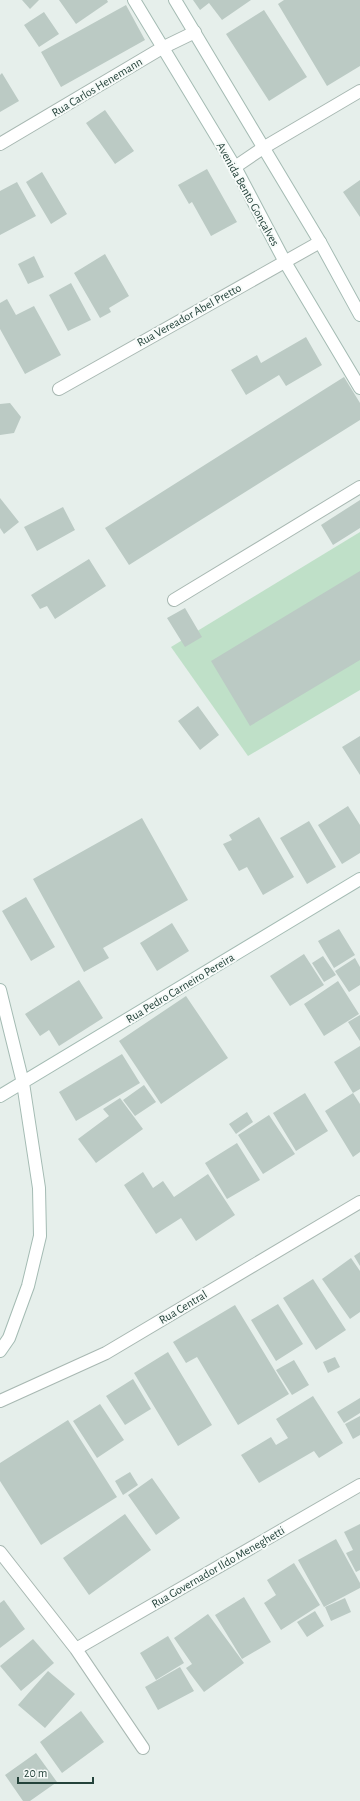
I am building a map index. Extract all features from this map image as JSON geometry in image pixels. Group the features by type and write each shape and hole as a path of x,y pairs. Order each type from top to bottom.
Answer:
{"street":[{"name":"Avenida Bento Gonçalves","path":"134,0 235,167 285,262 360,388"},
{"path":"175,0 320,242 360,315"},
{"name":"Rua Carlos Henemann","path":"0,144 162,48 195,32"},
{"path":"235,167 263,148 360,91"},
{"name":"Rua Vereador Abel Pretto","path":"59,389 320,242"},
{"path":"174,600 360,487"},
{"name":"Rua Pedro Carneiro Pereira","path":"0,1096 23,1084 360,879"},
{"path":"0,990 23,1084 39,1188 40,1236 28,1286 9,1338 0,1351"},
{"name":"Rua Central","path":"0,1401 106,1353 360,1202"},
{"name":"Rua Governador Ildo Meneghetti","path":"76,1649 360,1485"},
{"path":"0,1552 76,1649 143,1748"}],"green space":[{"path":"360,532 360,690 248,756 171,647"}],"building":[{"path":"22,0 39,0 30,9"},
{"path":"59,0 107,0 108,2 76,24"},
{"path":"193,0 251,0 222,20 209,3 200,10"},
{"path":"284,0 360,0 360,66 327,86 278,4"},
{"path":"126,5 145,40 61,87 41,52"},
{"path":"264,10 307,77 269,101 226,34"},
{"path":"44,12 59,34 39,47 24,25"},
{"path":"2,73 19,101 0,112 0,75"},
{"path":"105,110 134,151 115,164 86,123"},
{"path":"207,169 237,222 211,236 192,202 189,204 178,185"},
{"path":"42,172 67,214 51,224 26,182"},
{"path":"360,180 360,217 343,192"},
{"path":"17,182 36,216 0,235 0,191"},
{"path":"105,254 129,296 109,308 111,312 100,318 74,273"},
{"path":"34,256 44,277 28,284 18,264"},
{"path":"71,283 91,320 68,331 49,295"},
{"path":"7,299 16,315 34,306 61,355 25,374 0,329 0,303"},
{"path":"306,337 322,365 286,386 279,375 246,395 231,370 257,355 261,363"},
{"path":"344,377 360,403 360,420 129,565 105,528"},
{"path":"10,403 21,417 14,433 0,435 0,404"},
{"path":"0,498 19,522 4,534 0,528"},
{"path":"360,500 360,528 333,545 321,525"},
{"path":"63,507 75,530 37,551 24,527"},
{"path":"89,559 106,586 55,619 47,606 40,609 31,595"},
{"path":"360,571 360,660 250,726 211,661"},
{"path":"185,608 202,637 185,647 167,618"},
{"path":"198,706 219,735 200,750 178,721"},
{"path":"360,736 360,775 342,747"},
{"path":"348,806 360,825 360,853 342,864 318,825"},
{"path":"259,817 294,877 263,895 247,867 239,871 223,844 232,840 229,835"},
{"path":"142,818 188,900 103,948 109,958 84,972 33,879"},
{"path":"309,821 336,867 307,884 280,838"},
{"path":"26,897 55,947 31,961 2,911"},
{"path":"172,923 189,951 157,971 140,943"},
{"path":"339,929 355,955 334,968 318,941"},
{"path":"304,954 324,985 290,1006 270,976"},
{"path":"323,956 336,975 324,982 312,963"},
{"path":"355,958 360,967 360,985 349,992 335,971"},
{"path":"79,980 103,1018 59,1046 49,1030 40,1036 25,1014"},
{"path":"338,981 359,1014 324,1036 304,1004"},
{"path":"186,996 228,1058 161,1104 119,1041"},
{"path":"360,1015 360,1041 348,1022"},
{"path":"360,1046 360,1089 353,1093 334,1062"},
{"path":"122,1054 140,1083 76,1121 59,1092"},
{"path":"144,1085 156,1102 135,1116 123,1100"},
{"path":"305,1093 328,1131 296,1151 273,1113"},
{"path":"353,1093 360,1104 360,1152 353,1157 325,1111"},
{"path":"120,1098 143,1129 96,1163 78,1139 109,1116 103,1109"},
{"path":"247,1112 253,1122 236,1134 229,1124"},
{"path":"269,1115 295,1154 263,1174 238,1135"},
{"path":"237,1143 260,1180 227,1199 205,1163"},
{"path":"143,1172 153,1188 163,1181 174,1197 208,1174 235,1215 196,1241 181,1218 156,1234 124,1185"},
{"path":"360,1252 360,1266 354,1256"},
{"path":"351,1258 360,1271 360,1312 350,1319 322,1279"},
{"path":"313,1279 346,1330 316,1350 283,1298"},
{"path":"278,1304 303,1344 276,1361 251,1320"},
{"path":"235,1305 289,1394 238,1425 197,1357 186,1363 173,1342"},
{"path":"168,1352 212,1425 178,1446 134,1373"},
{"path":"335,1357 340,1367 328,1373 323,1362"},
{"path":"294,1360 309,1385 292,1395 276,1370"},
{"path":"133,1379 151,1409 125,1425 106,1396"},
{"path":"313,1396 343,1443 319,1458 314,1451 259,1483 241,1455 271,1437 276,1445 288,1438 276,1419"},
{"path":"360,1398 360,1413 344,1423 337,1412"},
{"path":"100,1404 124,1440 97,1458 73,1421"},
{"path":"360,1416 360,1435 353,1439 345,1424"},
{"path":"68,1420 117,1497 41,1545 0,1481 0,1463"},
{"path":"130,1472 138,1485 123,1495 115,1481"},
{"path":"152,1478 180,1518 156,1535 128,1495"},
{"path":"125,1514 151,1550 89,1595 63,1558"},
{"path":"360,1524 360,1570 356,1572 346,1553 353,1550 344,1532"},
{"path":"336,1539 360,1583 360,1588 324,1607 298,1560"},
{"path":"294,1563 320,1605 281,1630 264,1603 276,1595 267,1580"},
{"path":"244,1597 271,1642 242,1659 215,1615"},
{"path":"345,1598 351,1612 331,1621 325,1607"},
{"path":"4,1600 25,1629 0,1648 0,1603"},
{"path":"315,1611 324,1626 307,1637 297,1622"},
{"path":"208,1614 244,1663 204,1692 186,1668 192,1664 174,1638"},
{"path":"168,1636 184,1663 156,1680 140,1653"},
{"path":"33,1639 54,1663 21,1691 0,1666"},
{"path":"180,1667 194,1691 158,1710 145,1687"},
{"path":"48,1671 75,1694 45,1728 18,1705"},
{"path":"81,1711 104,1742 62,1773 40,1742"},
{"path":"36,1753 57,1782 30,1801 23,1801 5,1775"}]}
